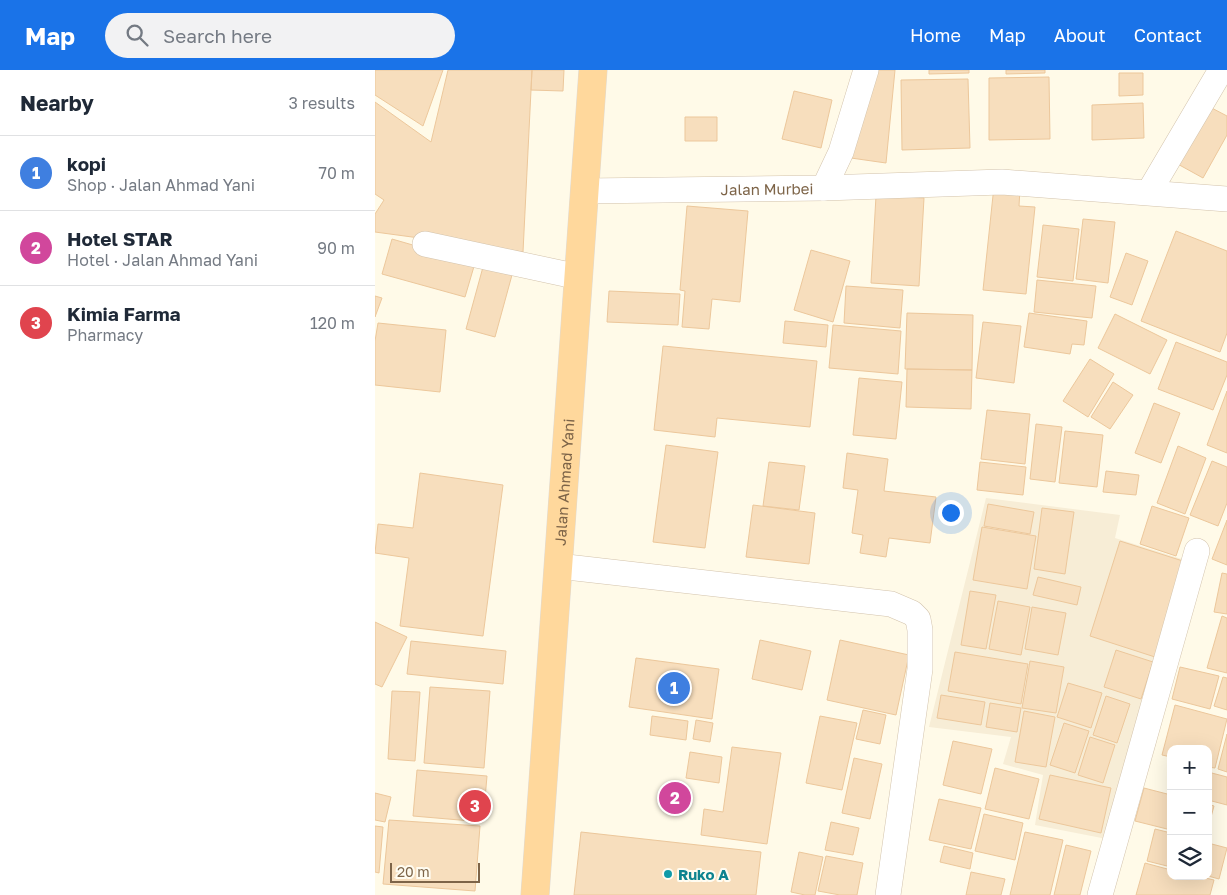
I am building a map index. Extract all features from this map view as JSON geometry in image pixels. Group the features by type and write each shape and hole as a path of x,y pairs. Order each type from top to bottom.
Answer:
{"highway":[{"name":"Jalan Ahmad Yani","path":"535,895 593,70"}],"street":[{"name":"Jalan Murbei","path":"585,191 824,188 841,152 866,70"},
{"path":"1149,192 1221,70"},
{"path":"824,188 1002,182 1227,199"},
{"path":"425,244 579,278"},
{"path":"1100,895 1197,550"},
{"path":"557,566 891,604 912,613 918,619 920,630 920,669 888,895"}],"shaded area":[{"path":"986,498 1120,515 1115,538 1188,561 1112,840 1035,825 1043,775 1003,764 1011,737 929,727"}],"building":[{"path":"375,70 443,70 423,126 375,95"},
{"path":"448,70 532,70 523,252 375,232 375,214 384,200 375,194 375,102 431,142"},
{"path":"532,70 564,70 563,91 531,90"},
{"path":"871,70 895,70 886,163 844,157"},
{"path":"929,70 969,70 969,73 929,74"},
{"path":"1006,70 1045,70 1045,73 1006,74"},
{"path":"1119,73 1143,73 1143,95 1119,96"},
{"path":"1049,77 1050,139 989,140 989,78"},
{"path":"968,79 970,148 902,150 901,80"},
{"path":"794,91 832,100 821,148 782,139"},
{"path":"1143,103 1144,138 1092,140 1092,105"},
{"path":"1206,105 1227,116 1227,135 1203,178 1174,162"},
{"path":"685,117 717,117 717,141 685,141"},
{"path":"994,186 1020,189 1019,206 1035,207 1026,294 983,290"},
{"path":"876,196 924,198 919,286 871,283"},
{"path":"687,206 748,211 740,302 712,299 709,329 682,327 685,291 680,290"},
{"path":"1083,219 1115,222 1108,283 1076,279"},
{"path":"1043,225 1079,229 1073,281 1037,277"},
{"path":"1176,231 1227,251 1227,333 1220,352 1141,321"},
{"path":"392,239 475,263 465,297 382,274"},
{"path":"811,250 850,261 833,322 794,310"},
{"path":"1126,253 1148,261 1132,305 1110,297"},
{"path":"483,267 512,275 495,337 466,329"},
{"path":"1037,280 1096,286 1092,318 1034,312"},
{"path":"846,286 903,290 900,328 844,323"},
{"path":"609,291 680,294 678,325 607,322"},
{"path":"375,296 382,298 375,317"},
{"path":"907,313 973,315 972,370 905,369"},
{"path":"1029,313 1087,321 1084,345 1072,344 1070,354 1024,347"},
{"path":"1115,314 1167,340 1150,374 1098,348"},
{"path":"785,321 828,325 826,347 783,343"},
{"path":"983,322 1021,326 1014,383 976,378"},
{"path":"378,323 446,330 440,392 375,385 375,341"},
{"path":"833,325 901,331 898,374 829,368"},
{"path":"1176,342 1227,362 1227,375 1213,410 1158,389"},
{"path":"663,346 817,361 810,427 717,418 715,437 654,430"},
{"path":"1090,359 1114,374 1088,417 1063,401"},
{"path":"907,369 972,370 971,409 906,407"},
{"path":"859,378 902,382 896,439 853,435"},
{"path":"1113,382 1133,395 1110,429 1091,417"},
{"path":"1227,391 1227,453 1207,445"},
{"path":"1154,403 1180,413 1161,463 1135,453"},
{"path":"987,410 1030,414 1025,464 981,459"},
{"path":"1036,424 1062,427 1055,482 1030,479"},
{"path":"1065,431 1103,435 1097,487 1059,483"},
{"path":"666,445 718,452 705,548 653,542"},
{"path":"1178,446 1206,458 1185,514 1157,503"},
{"path":"847,453 888,459 884,491 936,497 930,543 889,538 886,557 860,553 863,535 852,533 858,490 843,488"},
{"path":"1212,461 1227,467 1227,503 1218,526 1190,515"},
{"path":"769,462 805,466 799,510 763,506"},
{"path":"980,462 1026,467 1023,495 977,490"},
{"path":"1106,471 1139,475 1136,495 1103,492"},
{"path":"420,473 503,485 483,636 400,626 409,558 375,553 378,524 413,528"},
{"path":"988,504 1034,512 1030,534 984,526"},
{"path":"753,505 815,513 809,564 746,557"},
{"path":"1152,506 1189,518 1176,556 1140,544"},
{"path":"1042,508 1074,512 1065,574 1034,569"},
{"path":"1227,520 1227,565 1212,559"},
{"path":"982,527 1036,536 1027,589 973,580"},
{"path":"1120,541 1186,562 1155,657 1090,636"},
{"path":"1222,573 1227,574 1227,614 1214,612"},
{"path":"1038,577 1081,587 1077,605 1033,595"},
{"path":"970,591 996,595 986,649 961,645"},
{"path":"998,601 1030,607 1021,655 989,649"},
{"path":"1032,607 1066,613 1058,655 1025,649"},
{"path":"1222,616 1227,618 1227,673 1207,668"},
{"path":"375,622 407,637 382,687 375,684"},
{"path":"760,640 811,651 802,690 752,679"},
{"path":"840,640 909,655 896,715 827,700"},
{"path":"411,641 506,651 503,684 407,674"},
{"path":"1116,650 1153,662 1141,699 1104,687"},
{"path":"955,652 1028,664 1021,704 948,691"},
{"path":"636,658 719,669 712,719 629,707"},
{"path":"1030,661 1064,667 1056,713 1022,708"},
{"path":"1180,667 1219,676 1210,709 1172,699"},
{"path":"1223,677 1227,678 1227,710 1214,706"},
{"path":"1068,683 1102,693 1091,728 1057,717"},
{"path":"430,687 490,691 484,768 424,763"},
{"path":"392,691 420,692 415,761 388,759"},
{"path":"941,695 985,702 981,725 937,718"},
{"path":"1106,696 1130,704 1117,743 1093,735"},
{"path":"990,703 1021,708 1017,732 986,727"},
{"path":"1175,705 1227,719 1215,768 1212,768 1212,745 1167,745 1167,756 1162,755"},
{"path":"863,710 886,715 880,744 856,739"},
{"path":"1024,711 1055,717 1046,767 1015,762"},
{"path":"652,716 688,721 686,740 650,735"},
{"path":"820,716 857,723 842,790 806,783"},
{"path":"696,720 713,723 710,742 693,739"},
{"path":"1064,723 1089,731 1075,773 1050,765"},
{"path":"1227,734 1227,772 1218,769"},
{"path":"1090,737 1115,745 1103,783 1078,775"},
{"path":"953,741 992,749 981,794 943,785"},
{"path":"732,747 781,753 767,844 701,835 704,809 723,812"},
{"path":"690,752 722,757 719,783 686,778"},
{"path":"854,758 882,764 870,819 842,813"},
{"path":"995,768 1039,779 1029,819 985,809"},
{"path":"417,770 487,776 483,822 413,816"},
{"path":"1212,773 1227,777 1227,805 1212,801"},
{"path":"1050,775 1111,788 1101,833 1039,819"},
{"path":"1144,788 1167,794 1167,829 1135,821"},
{"path":"375,793 391,797 385,822 375,820"},
{"path":"939,799 981,808 971,849 929,840"},
{"path":"984,814 1023,823 1015,860 975,851"},
{"path":"389,820 480,826 475,891 383,884"},
{"path":"831,822 859,828 853,855 825,850"},
{"path":"375,826 383,827 379,873 375,872"},
{"path":"1155,829 1167,832 1167,866 1147,861"},
{"name":"Ruko A","path":"581,832 761,852 756,895 574,895"},
{"path":"1025,832 1063,840 1050,895 1010,895"},
{"path":"1212,844 1227,848 1219,879 1212,877"},
{"path":"1066,845 1091,851 1080,895 1054,895"},
{"path":"944,846 973,853 970,869 940,862"},
{"path":"799,852 823,857 815,895 791,892"},
{"path":"826,856 863,863 857,895 840,895 818,891"},
{"path":"1145,863 1167,869 1167,880 1214,880 1210,895 1136,895"},
{"path":"971,872 1005,879 1001,895 966,895"}],"place":[{"name":"kopi","path":"674,688"},
{"name":"Hotel STAR","path":"675,798"},
{"name":"Kimia Farma","path":"475,806"},
{"name":"Ruko A","path":"668,874"}]}
